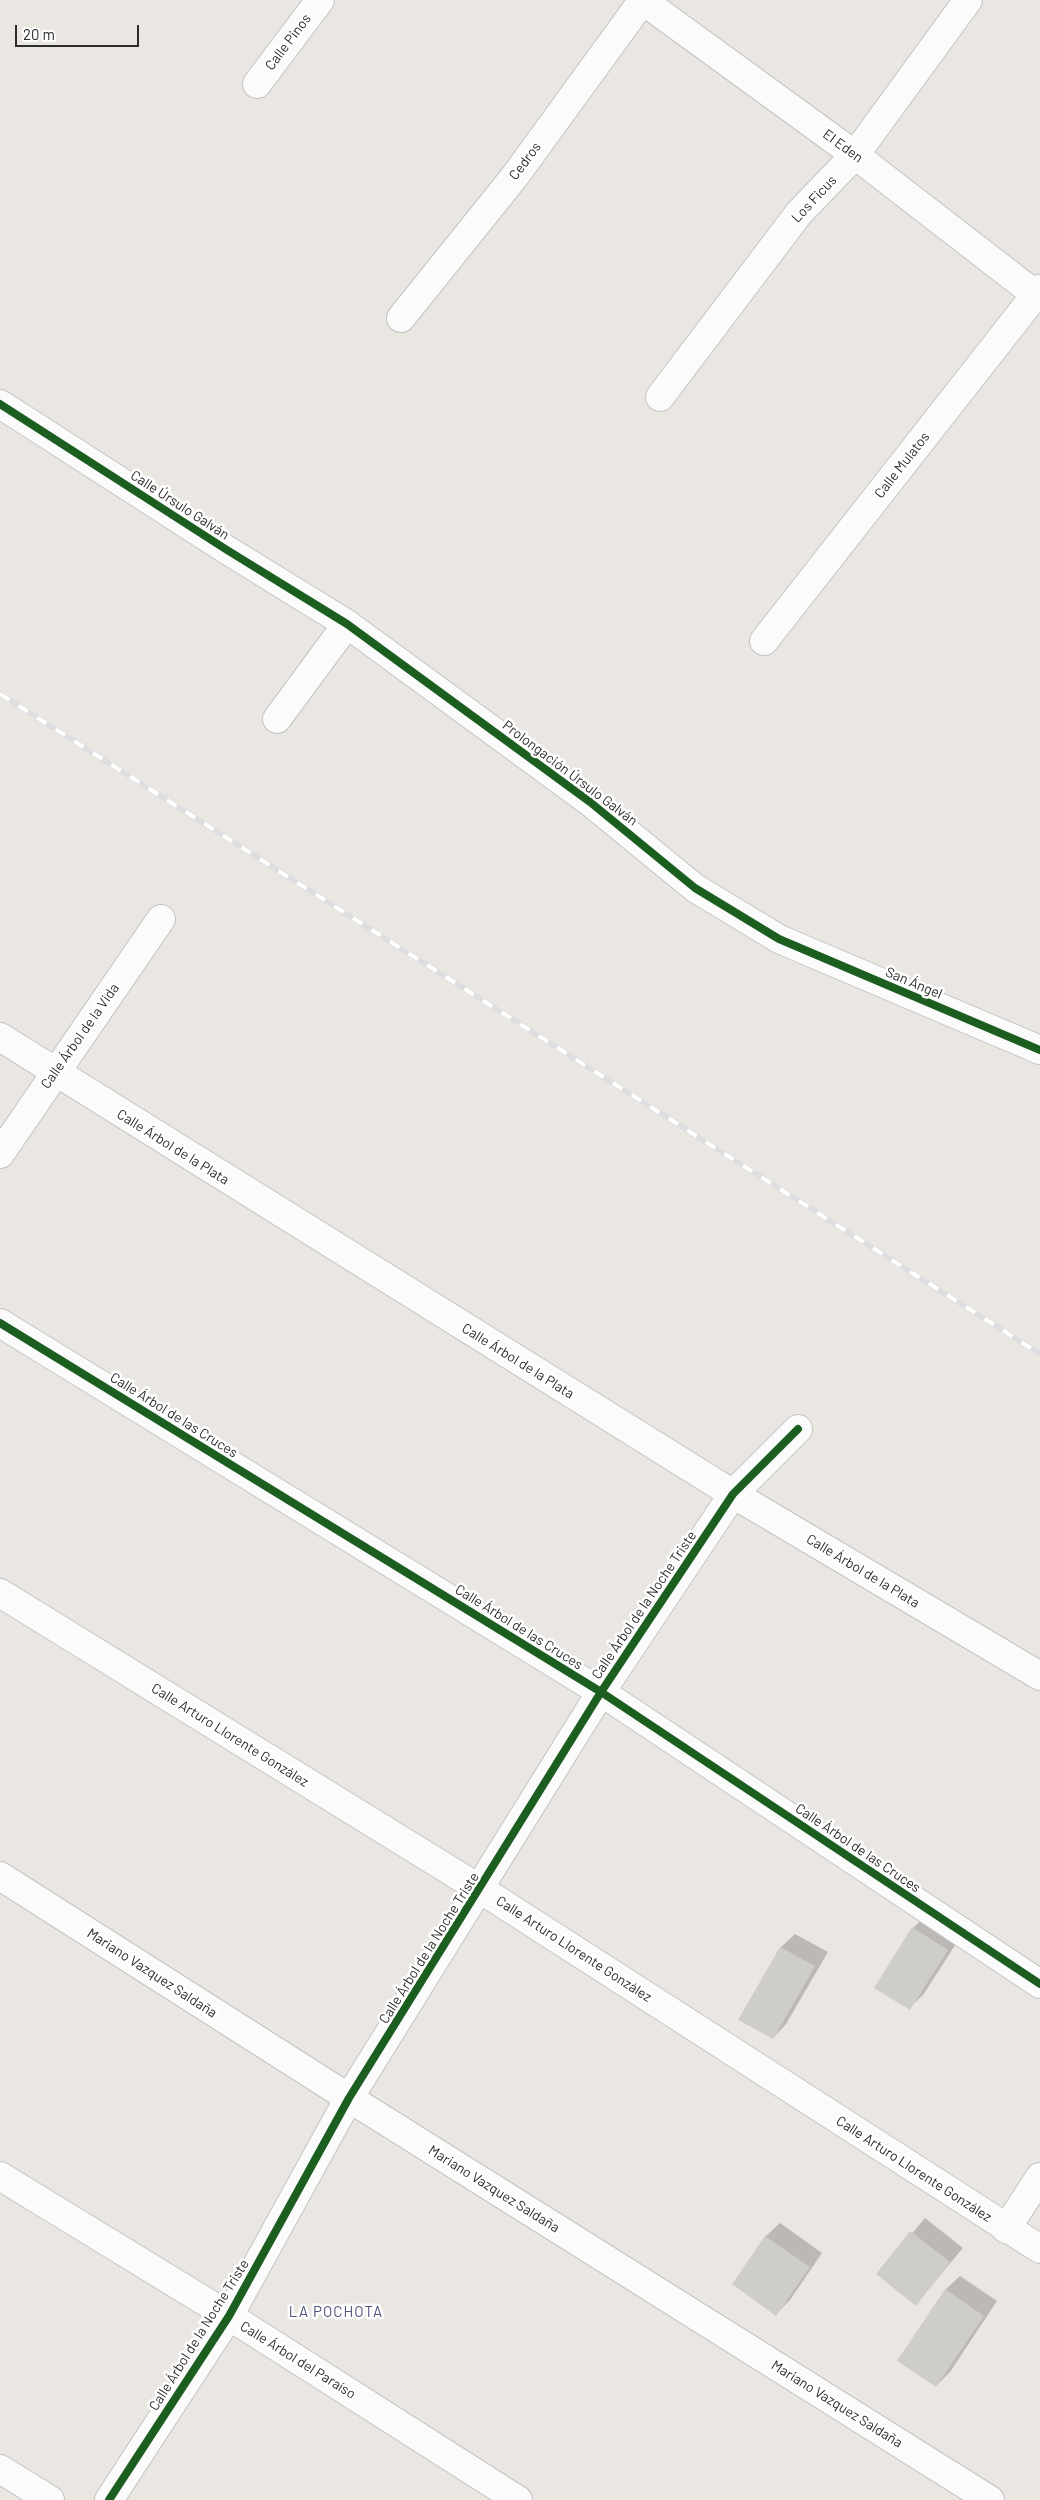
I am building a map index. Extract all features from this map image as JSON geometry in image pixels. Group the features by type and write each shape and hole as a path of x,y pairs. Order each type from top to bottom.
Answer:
{"street":[{"name":"Calle Pinos","path":"256,84 320,0"},
{"name":"El Eden","path":"643,0 856,155 1039,294"},
{"name":"Cedros","path":"401,318 515,176 643,0"},
{"name":"Los Ficus","path":"660,397 799,213 856,155 968,0"},
{"name":"Calle Mulatos","path":"764,641 1039,294"},
{"name":"Calle Úrsulo Galván","path":"0,404 227,550 347,624"},
{"path":"277,719 347,624"},
{"name":"Prolongación Úrsulo Galván","path":"347,624 590,802 695,888 779,939"},
{"name":"Calle Árbol de la Vida","path":"0,1154 54,1073 162,919"},
{"name":"San Ángel","path":"779,939 1040,1050"},
{"name":"Calle Árbol de la Plata","path":"0,1037 54,1073 733,1494 1040,1676"},
{"name":"Calle Árbol de las Cruces","path":"0,1323 601,1692 1040,1984"},
{"name":"Calle Árbol de la Noche Triste","path":"109,2500 229,2316 349,2098 601,1692 733,1494 798,1429"},
{"name":"Calle Arturo Llorente González","path":"0,1593 480,1889 1040,2250"},
{"name":"Mariano Vazquez Saldaña","path":"0,1876 349,2098 990,2500"},
{"name":"Calle Árbol del Paraíso","path":"0,2176 229,2316 518,2500"},
{"path":"1006,2229 1040,2176"},
{"path":"0,2469 50,2500"}],"building":[{"path":"912,1927 948,1950 910,2010 874,1988"},
{"path":"780,1947 815,1966 773,2039 738,2020"},
{"path":"910,2231 950,2262 916,2306 876,2274"},
{"path":"765,2236 810,2267 776,2316 732,2284"},
{"path":"945,2289 984,2316 936,2387 897,2361"}],"railway":[{"path":"0,694 1040,1354"}],"cycle path":[{"path":"0,404 227,550 347,624 590,802 695,888 779,939 1040,1050"},
{"path":"0,1323 601,1692 1040,1984"},
{"path":"109,2500 229,2316 349,2098 601,1692 733,1494 798,1429"}],"district":[{"name":"LA POCHOTA","path":"336,2312"}]}
